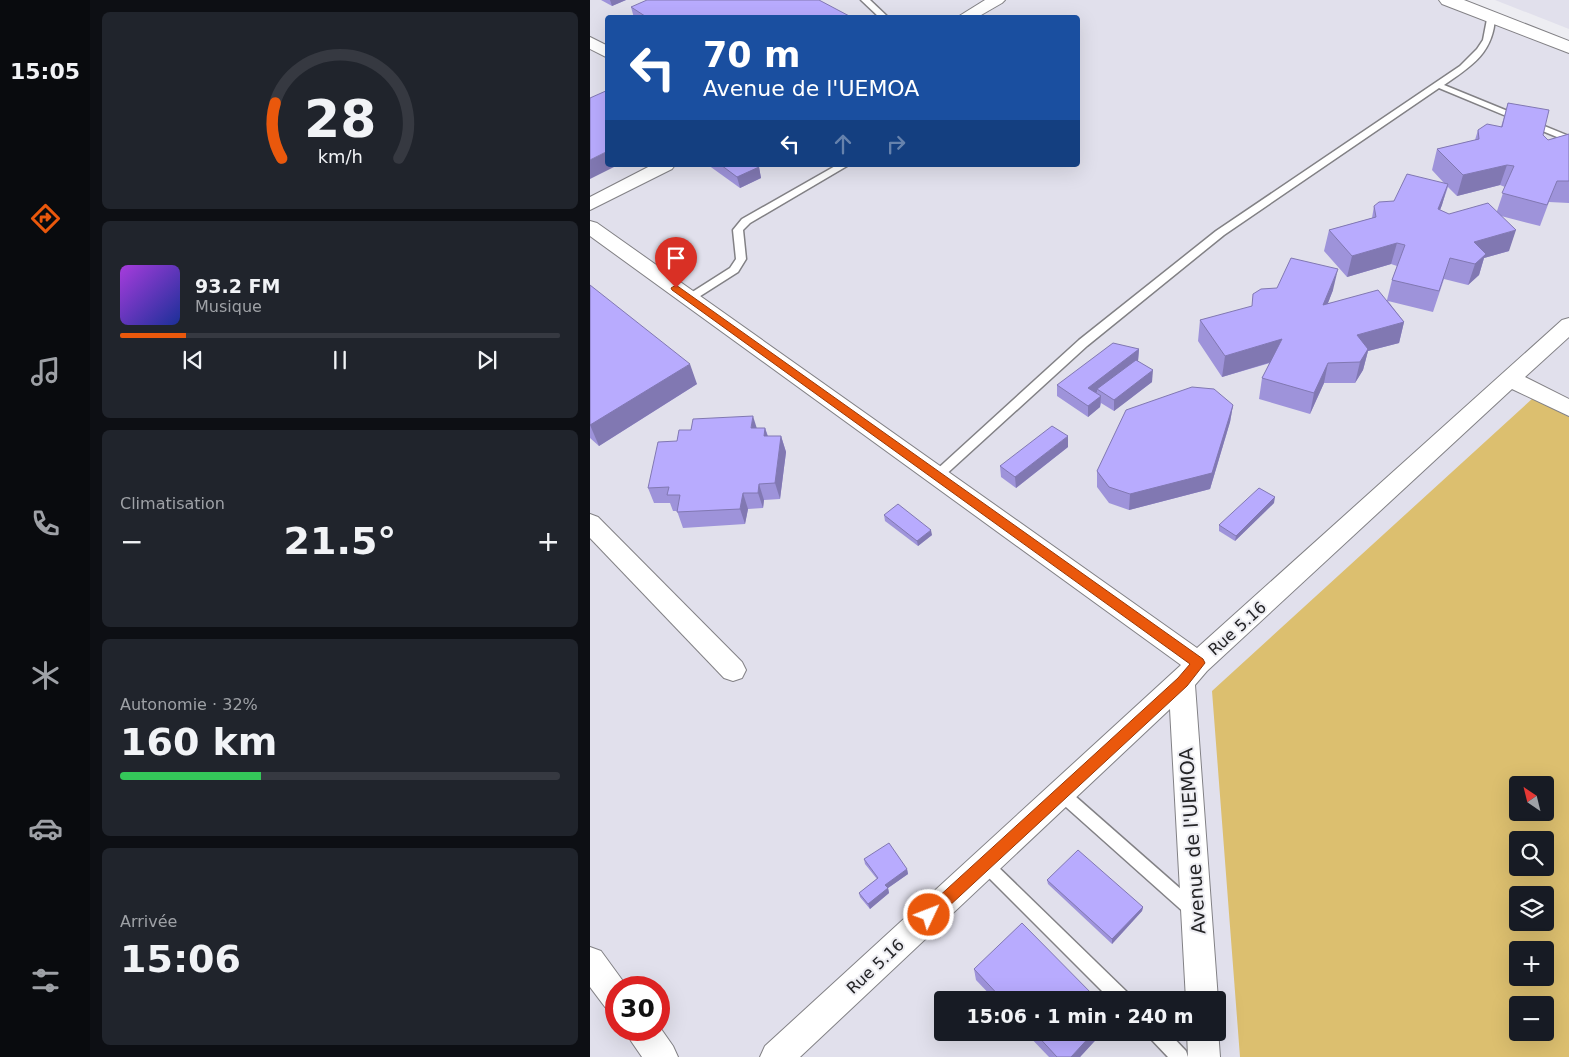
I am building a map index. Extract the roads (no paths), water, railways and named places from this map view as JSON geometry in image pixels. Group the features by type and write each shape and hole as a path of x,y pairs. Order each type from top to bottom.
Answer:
{"main road":[{"path":"1448,0 1488,8 1569,32"},
{"path":"1488,8 1569,47"}],"street":[{"path":"969,15 998,0"},
{"path":"590,42 605,51"},
{"path":"590,204 662,167"},
{"path":"590,227 938,475 1190,672"},
{"name":"Rue 5.16","path":"776,1057 1062,794 1190,672 1569,326"},
{"path":"1511,378 1569,408"},
{"path":"590,523 733,670"},
{"name":"Avenue de l'UEMOA","path":"1190,672 1197,915 1201,991"},
{"path":"590,962 605,982"},
{"path":"650,1041 662,1057"},
{"path":"1203,1041 1204,1057"}],"lane":[{"path":"865,0 882,15"},
{"path":"938,475 1083,342 1220,233 1463,68 1485,46 1491,32 1488,8"},
{"path":"1438,85 1569,139"},
{"path":"690,298 734,270 741,259 738,230 746,221 840,167"},
{"path":"1062,794 1197,915"},
{"path":"984,864 1114,991"},
{"path":"1165,1041 1180,1057"}]}
